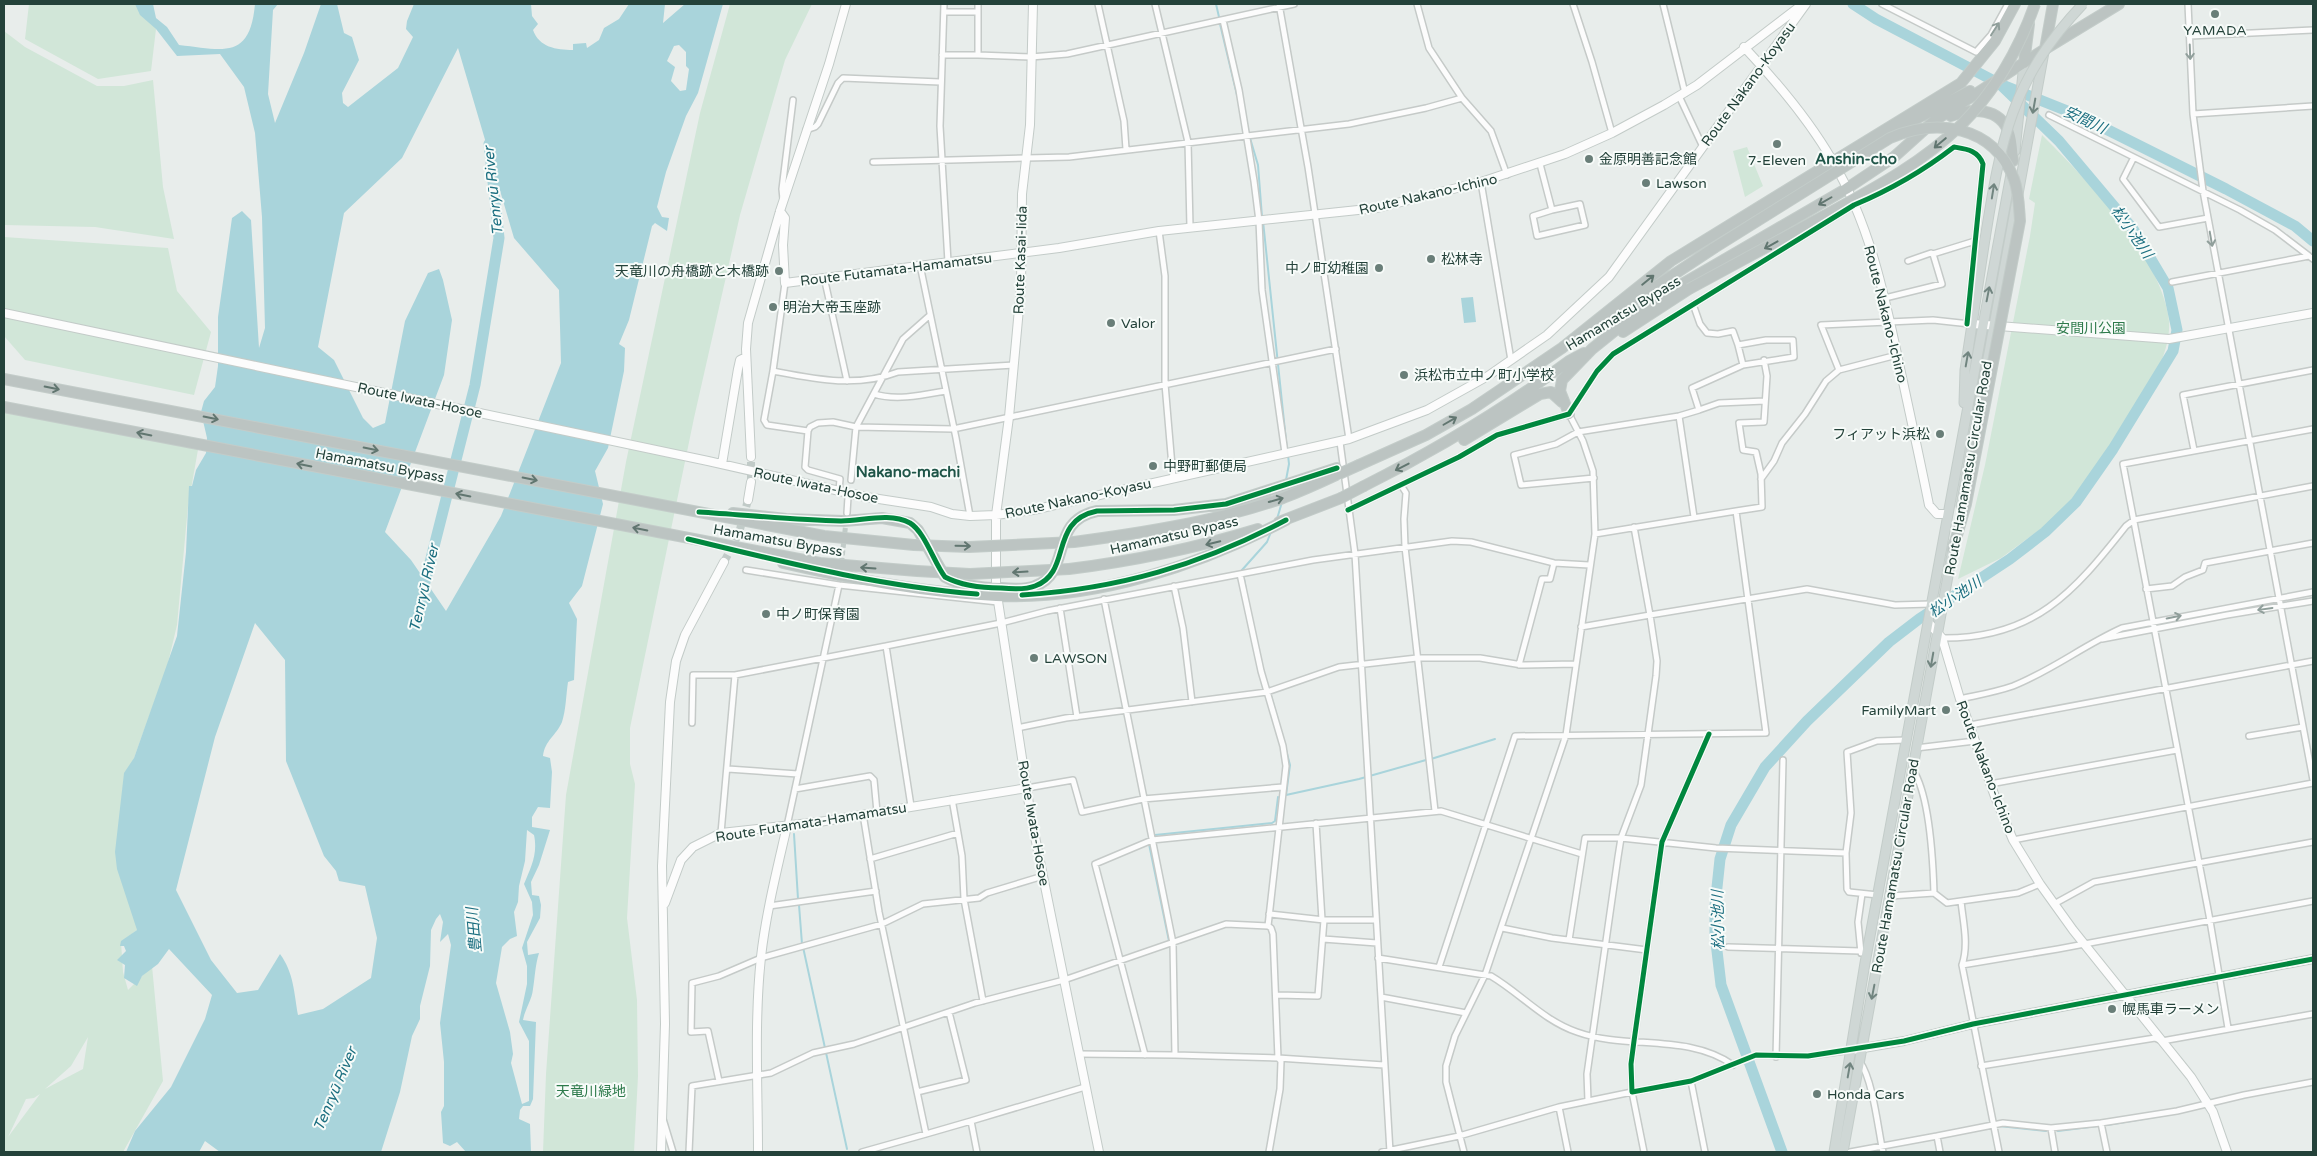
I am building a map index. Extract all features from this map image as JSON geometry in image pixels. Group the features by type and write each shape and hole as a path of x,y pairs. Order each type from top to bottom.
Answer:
{"highway":[{"name":"Hamamatsu Bypass","path":"4,378 824,536 914,545 969,547 1074,542 1133,534 1214,517 1283,498 1338,471 1380,456 1426,435 1472,409 1562,348 1672,261 1832,160 1961,83 1981,53 2004,28 2015,4"},
{"path":"2024,63 2031,4"},
{"name":"Hamamatsu Bypass","path":"4,407 820,563 970,574 1069,569 1139,560 1219,541 1286,520 1341,498 1429,454 1495,413 1569,361 1592,349 1689,289 1875,188 1938,145 1961,125 1980,104 2009,64 2025,32 2035,4"},
{"path":"2045,49 2054,4"},
{"path":"2054,4 2058,22 2070,29 2078,29"},
{"path":"1832,160 1977,91 2119,4"},
{"path":"1569,414 1561,396 1560,384 1592,349 1633,316 1684,282 1846,189 1894,157 1934,121 1977,91"},
{"path":"1920,134 1965,110 1982,111 1997,116 2006,127 2009,133 2013,161"},
{"path":"1562,348 1714,248 1882,143 1910,130 1938,126 1960,130 1987,144 1998,154 2014,179 2019,202 2020,222 1966,504 1954,549"},
{"path":"1429,454 1447,449 1467,439 1540,394 1551,392 1556,395 1569,414"},
{"path":"699,512 836,521 896,519 910,523 918,530 945,577 997,595 1035,586 1046,579 1056,568 1070,526 1087,513 1097,511 1174,510 1226,504 1338,471"},
{"path":"688,539 830,574 917,587 997,595 1059,592 1114,584 1202,559 1236,545 1286,520"}],"main road":[{"path":"751,457 746,357 748,323 782,207 829,64 846,4"},
{"name":"Route Kasai-Iida","path":"996,515 1009,417 1020,287 1022,194 1030,125 1034,4"},
{"name":"Route Nakano-Ichino","path":"1021,252 1060,248 1159,231 1377,208 1507,175 1540,164 1612,133 1682,94 1804,4"},
{"name":"Route Nakano-Koyasu","path":"996,515 1067,503 1340,442 1427,410 1488,376 1547,335 1609,277 1748,83 1762,67 1804,4"},
{"path":"1974,324 1985,239 2002,142 2021,90 2058,30 2083,4"},
{"name":"Route Nakano-Ichino","path":"1744,47 1782,90 1832,160 1854,205 1871,246 1885,298 1932,511 1937,514 1947,514"},
{"name":"Route Hamamatsu Circular Road","path":"1843,1152 1916,748 1940,634 1945,592 2045,49"},
{"path":"1974,324 2013,161 2019,123 2024,63"},
{"name":"Route Futamata-Hamamatsu","path":"782,207 785,218 783,246 785,283 1021,252"},
{"name":"Route Iwata-Hosoe","path":"4,313 839,490 970,516 996,515 997,595 1017,728 1043,876 1099,1152"},
{"path":"1974,324 2169,338 2313,313"},
{"name":"Route Hamamatsu Circular Road","path":"1834,1152 1865,963 1947,514 1962,443 1965,370 1974,324"},
{"path":"722,464 740,360 746,357"},
{"path":"748,500 751,482"},
{"name":"Route Futamata-Hamamatsu","path":"661,1152 663,1119 664,907 662,866 670,702 676,661 685,635 724,562"},
{"path":"1928,622 1940,634"},
{"name":"Route Nakano-Ichino","path":"1940,634 1990,784 2013,840 2040,884 2084,944 2189,1073 2210,1104 2227,1152"},
{"name":"Route Futamata-Hamamatsu","path":"664,907 681,860 694,847 721,833 787,826 1027,788"},
{"path":"758,1152 758,1005 761,958 768,906 787,826"},
{"path":"1852,1050 1904,1041 1973,1024 2313,959"}],"street":[{"path":"944,4 940,82 948,262"},
{"path":"978,4 978,55"},
{"path":"1098,4 1124,121 1126,149"},
{"path":"1155,4 1188,142 1190,228"},
{"path":"942,56 1031,57 1067,54 1223,20 1279,5 1294,4"},
{"path":"1417,4 1429,48 1462,98 1491,130 1507,175"},
{"path":"1572,4 1592,62 1612,133"},
{"path":"1662,4 1682,94 1703,147"},
{"path":"1882,4 1981,53 2008,4"},
{"path":"2013,840 2313,782 2282,607 2217,274 2203,191 2193,114 2188,4"},
{"path":"1279,5 1315,216 1349,439"},
{"path":"944,12 978,12"},
{"path":"1223,20 1248,137 1259,221 1262,290 1285,453"},
{"path":"2190,36 2313,30"},
{"path":"806,130 818,124 838,84 843,78 940,82"},
{"path":"873,162 1069,157 1349,124 1426,108 1462,98"},
{"path":"782,207 782,189 794,100"},
{"path":"2193,114 2313,106"},
{"path":"2049,115 2203,191 2275,230 2311,257"},
{"path":"1348,510 1459,457 1497,435 1569,414 1597,371 1614,354 1854,205 1883,193 1954,147 1974,151 1980,157 1983,164 1975,241 1974,324 1932,320 1821,325 1839,370"},
{"path":"2134,158 2123,179 2159,227 2208,218"},
{"path":"1540,164 1552,210"},
{"path":"1481,182 1511,360"},
{"path":"1580,204 1585,225 1537,236 1533,216 1552,210 1580,204"},
{"path":"1159,231 1165,276 1165,384 1173,478"},
{"path":"1908,260 1975,241"},
{"path":"1885,298 1942,284 1933,254"},
{"path":"2172,282 2311,257"},
{"path":"920,265 970,516"},
{"path":"824,278 847,381"},
{"path":"785,283 774,371 764,420 767,424 808,431"},
{"path":"1693,304 1700,324 1707,333 1718,334 1732,331 1744,365"},
{"path":"851,480 856,427 903,339 929,316"},
{"path":"1698,410 1692,388 1744,365 1794,356 1793,340 1766,340 1738,345"},
{"path":"839,490 840,479 808,470 805,467 808,431 810,427 818,423 833,422 856,427 953,428 1336,349"},
{"path":"1761,479 1774,461 1782,443 1805,414 1826,380 1839,370 1898,355"},
{"path":"1595,534 1762,507 1761,479 1756,452 1742,450 1738,423 1764,422 1766,376 1764,360"},
{"path":"774,371 831,382 884,377 898,372 1014,365"},
{"path":"2194,450 2183,395 2313,370"},
{"path":"874,394 881,396 921,396 945,391"},
{"path":"1594,478 1521,485 1514,455 1556,444 1578,432 1679,416 1719,403 1765,401"},
{"path":"1464,1152 1444,1073 1455,1036 1485,975 1566,736 1589,565 1595,534 1594,478 1590,459 1569,414"},
{"path":"1679,416 1694,517"},
{"path":"2228,1028 2123,464 2313,429"},
{"path":"1340,442 1355,554 1390,1151"},
{"path":"1401,485 1407,498 1404,519 1404,547 1436,811"},
{"path":"1940,634 1991,634 2042,612 2068,593 2126,526 2134,520 2313,486"},
{"path":"847,512 848,497"},
{"path":"1440,967 1515,736 1766,733 1736,511"},
{"path":"1588,1100 1586,1086 1621,838 1641,785 1656,661 1650,615 1634,528"},
{"path":"692,723 693,675 735,675 1001,623 1104,599 1240,574 1355,554 1452,541 1470,542 1554,563 1589,565"},
{"path":"2146,589 2172,586 2185,577 2203,570 2205,563 2313,543"},
{"path":"1519,665 1542,579 1550,579 1554,563"},
{"path":"746,570 839,585 997,595"},
{"path":"1240,574 1261,671 1283,746 1286,766 1268,926"},
{"path":"787,826 839,585"},
{"path":"1174,586 1184,628 1192,702"},
{"path":"1581,627 1807,589 1895,605 1931,605"},
{"path":"1960,698 2013,686 2072,656 2094,640 2122,628 2313,592"},
{"path":"1104,599 1173,943 1175,1055"},
{"path":"2094,640 2154,630 2226,614 2282,607 2313,600"},
{"path":"1060,608 1077,717"},
{"path":"886,646 911,806"},
{"path":"1017,728 1077,717 1267,692 1339,667 1362,664 1417,658 1480,658 1519,665 1576,664"},
{"path":"1970,725 2313,661"},
{"path":"721,833 735,675"},
{"path":"2248,736 2303,727"},
{"path":"1644,1152 1632,1092 1631,1064 1662,842 1709,734"},
{"path":"1878,895 1849,892 1847,888 1846,853 1851,813 1846,752 1877,741 1906,740"},
{"path":"1916,748 1975,741"},
{"path":"1990,784 2177,750"},
{"path":"1776,1057 1783,760"},
{"path":"728,769 798,774"},
{"path":"1912,770 1920,780 1933,851 1934,893"},
{"path":"795,788 870,776 874,780 877,812"},
{"path":"1027,788 1072,780 1082,812 1143,799 1283,787"},
{"path":"952,799 965,884 964,900 983,1001"},
{"path":"1145,1055 1095,864 1152,840 1436,811 1582,854"},
{"path":"863,814 882,924 926,1134"},
{"path":"1277,994 1318,996 1323,920 1316,823"},
{"path":"870,859 958,833"},
{"path":"1569,940 1585,838 1621,838 1726,849 1846,853"},
{"path":"2054,904 2094,882 2313,842"},
{"path":"719,1081 708,1031 691,1032 692,983 719,976 761,958 882,924 924,904 979,898 987,893 1043,876"},
{"path":"1890,896 1934,893 1946,903 2018,894 2040,884"},
{"path":"768,906 876,891"},
{"path":"1862,894 1858,922 1860,950 1865,963"},
{"path":"1961,901 1966,948 1962,964 1999,1152"},
{"path":"1962,964 2084,944 2313,901"},
{"path":"1269,914 1323,920 1376,920"},
{"path":"689,1152 692,1086 771,1073 813,1053 854,1044 983,1001 1064,980 1226,924 1268,926 1273,934 1277,994 1278,1058 1281,1061 1280,1089 1269,1152"},
{"path":"1502,928 1569,940 1606,943 1647,950"},
{"path":"1323,939 1378,943"},
{"path":"1728,947 1860,950"},
{"path":"1378,958 1485,975 1507,985 1555,1022 1578,1032 1593,1036 1692,1048 1722,1057 1733,1065"},
{"path":"1381,997 1466,1012"},
{"path":"917,1092 966,1080 949,1012"},
{"path":"1981,1066 2156,1038 2162,1040 2313,1014"},
{"path":"1382,1152 1460,1136 1588,1100 1691,1081 1756,1055 1776,1057 1808,1056 1852,1050"},
{"path":"1079,1054 1278,1058 1384,1065"},
{"path":"1860,1062 1864,1067 1870,1089 1882,1149"},
{"path":"1691,1081 1705,1152"},
{"path":"1850,1152 1882,1149 2003,1123 2051,1128 2101,1123 2210,1104 2313,1082"},
{"path":"862,1152 1085,1087"},
{"path":"1559,1107 1568,1152"},
{"path":"663,1119 667,1125 673,1152"},
{"path":"971,1121 977,1152"},
{"path":"2101,1123 2108,1152"},
{"path":"2051,1128 2055,1152"},
{"path":"1936,1136 1940,1152"}],"green space":[{"path":"29,4 138,4 156,29 151,71 98,79 25,39"},
{"name":"天竜川緑地","path":"730,4 812,4 785,60 740,215 694,418 630,728 630,764 635,784 627,918 637,1000 638,1076 634,1152 543,1152 546,1074 566,795 626,462 700,113"},
{"path":"4,31 25,47 97,86 124,86 153,80 163,187 174,239 95,227 4,225"},
{"name":"安間川公園","path":"2042,135 2100,196 2137,246 2152,271 2163,296 2169,321 2167,342 2161,362 2096,469 2076,496 2054,519 2001,558 1958,579 1985,465 2030,236 2035,203 2029,199"},
{"path":"1747,147 1763,186 1745,197 1733,151"},
{"path":"4,237 168,248 177,291 211,332 194,395 25,360 4,336"},
{"path":"4,407 199,444 188,506 177,625 167,667 122,791 137,930 121,942 123,972 128,990 152,966 163,1081 123,1152 4,1152","holes":["88,1037 83,1069 45,1089 71,1066","40,1094 8,1137 26,1099 34,1098"]}],"water":[{"name":"豊田川","path":"135,4 153,4 156,18 167,27 179,45 222,49 241,43 247,35 252,22 255,4 278,4 273,10 268,94 275,123 304,53 321,4 337,4 344,33 352,37 359,60 342,93 343,103 348,107 398,68 413,37 406,29 414,4 531,4 532,16 538,24 533,30 539,40 554,48 573,50 573,44 586,43 587,48 599,40 604,28 619,19 629,4 665,4 663,23 685,4 723,4 698,93 686,116 666,172 657,207 662,217 669,218 667,231 655,223 652,226 629,320 619,344 625,348 624,371 608,448 595,471 603,504 582,586 569,603 577,619 574,680 568,682 562,722 548,742 543,756 550,758 552,772 550,808 538,807 532,817 532,827 550,830 539,865 531,882 532,895 539,896 541,905 540,918 527,942 528,955 539,953 532,993 523,1020 536,1022 533,1099 530,1106 523,1106 520,1110 519,1119 530,1124 531,1152 466,1152 457,1142 450,1146 443,1143 441,1112 444,1106 444,1062 440,1023 451,945 448,934 440,942 443,922 440,914 431,930 430,966 420,1006 420,1019 412,1036 400,1092 381,1152 220,1152 205,1141 199,1152 126,1152 135,1131 171,1087 205,1019 212,995 169,949 158,964 142,976 137,986 124,978 125,965 117,960 126,951 124,946 120,946 121,941 137,930 117,869 115,852 124,773 134,758 177,636 186,552 189,486 192,486 196,470 206,453 207,438 201,412 204,401 215,387 218,366 218,317 232,218 242,211 251,220 259,348 265,328 262,217 255,133 244,87 220,54 177,56 156,29 140,15","holes":["679,45 686,52 686,66 689,69 686,90 680,91 671,81 675,67 667,61 674,46","458,48 514,238 559,290 561,363 501,516 446,611 411,560 385,532 444,375 452,320 439,269 428,273 405,321 385,423 373,428 363,418 334,360 318,347 344,213 402,158","255,623 285,660 286,761 324,856 336,871 339,881 365,886 377,938 371,978 323,1009 298,1015 291,976 280,954 258,990 237,993 211,960 176,890 215,737","527,830 534,835 535,848 533,860 524,884 532,902 533,915 522,948 527,966 527,984 519,1022 529,1041 529,1101 522,1104 511,1063 513,1054 510,1032 496,983 502,947 510,939 517,936 514,912 518,902 519,886 525,861"]},
{"path":"1473,297 1476,322 1464,323 1461,298"}],"waterway":[{"path":"1216,4 1219,17"},
{"name":"安間川","path":"1853,4 1876,19 2000,84 2080,116 2226,189 2295,226 2313,241"},
{"path":"1220,24 1237,95"},
{"name":"松小池川","path":"1782,1152 1721,985 1715,934 1715,906 1720,859 1731,825 1765,767 1807,721 1889,642 1919,619 2010,559 2045,532 2076,502 2113,449 2173,351 2177,330 2168,288 2133,229 2059,141 2000,84"},
{"path":"1250,138 1258,165 1262,217"},
{"name":"Tenryū River","path":"422,594 475,385 499,238 489,144"},
{"path":"1263,221 1287,450"},
{"path":"1286,480 1289,464 1288,455"},
{"path":"1277,519 1282,502"},
{"path":"1242,570 1267,542 1271,532"},
{"path":"1244,579 1246,590"},
{"path":"1271,696 1283,738"},
{"path":"1431,759 1495,739"},
{"path":"1286,750 1290,765 1286,795 1359,779 1426,760"},
{"path":"1155,835 1272,823 1275,821 1278,797"},
{"path":"794,834 798,899"},
{"path":"1149,844 1169,941"},
{"path":"799,905 802,944"},
{"path":"803,947 847,1149"},
{"path":"2107,1125 2207,1106"},
{"path":"1999,1126 2046,1131"},
{"path":"2058,1131 2097,1126"}],"tunnel":[{"path":"751,457 751,482"},
{"path":"724,562 739,533 748,500"},
{"path":"839,585 847,513"}],"cycle path":[{"path":"1348,510 1459,457 1497,435 1569,414 1597,371 1613,354 1854,205 1918,172 1954,147 1975,153 1983,164 1967,324"},
{"path":"699,512 788,519 849,521 893,518 902,520 910,523 920,533 945,577 958,583 972,586 1023,589 1035,586 1047,579 1054,570 1066,535 1072,525 1082,517 1097,511 1174,510 1226,504 1337,468"},
{"path":"1022,595 1092,587 1158,572 1222,550 1286,520"},
{"path":"688,539 867,579 977,594"},
{"path":"1709,734 1662,842 1631,1064 1632,1092 1691,1081 1756,1055 1808,1056 1904,1041 1973,1024 2313,959"}],"place":[{"name":"YAMADA","path":"2215,14"},
{"name":"7-Eleven","path":"1777,144"},
{"name":"金原明善記念館","path":"1589,159"},
{"name":"Lawson","path":"1646,183"},
{"name":"松林寺","path":"1431,259"},
{"name":"中ノ町幼稚園","path":"1379,268"},
{"name":"天竜川の舟橋跡と木橋跡","path":"779,271"},
{"name":"明治大帝玉座跡","path":"773,307"},
{"name":"Valor","path":"1111,323"},
{"name":"浜松市立中ノ町小学校","path":"1404,375"},
{"name":"フィアット浜松","path":"1940,434"},
{"name":"中野町郵便局","path":"1153,466"},
{"name":"中ノ町保育園","path":"766,614"},
{"name":"LAWSON","path":"1034,658"},
{"name":"FamilyMart","path":"1946,710"},
{"name":"幌馬車ラーメン","path":"2112,1009"},
{"name":"Honda Cars","path":"1817,1094"}],"district":[{"name":"Anshin-cho","path":"1856,159"},
{"name":"Nakano-machi","path":"908,472"}]}
